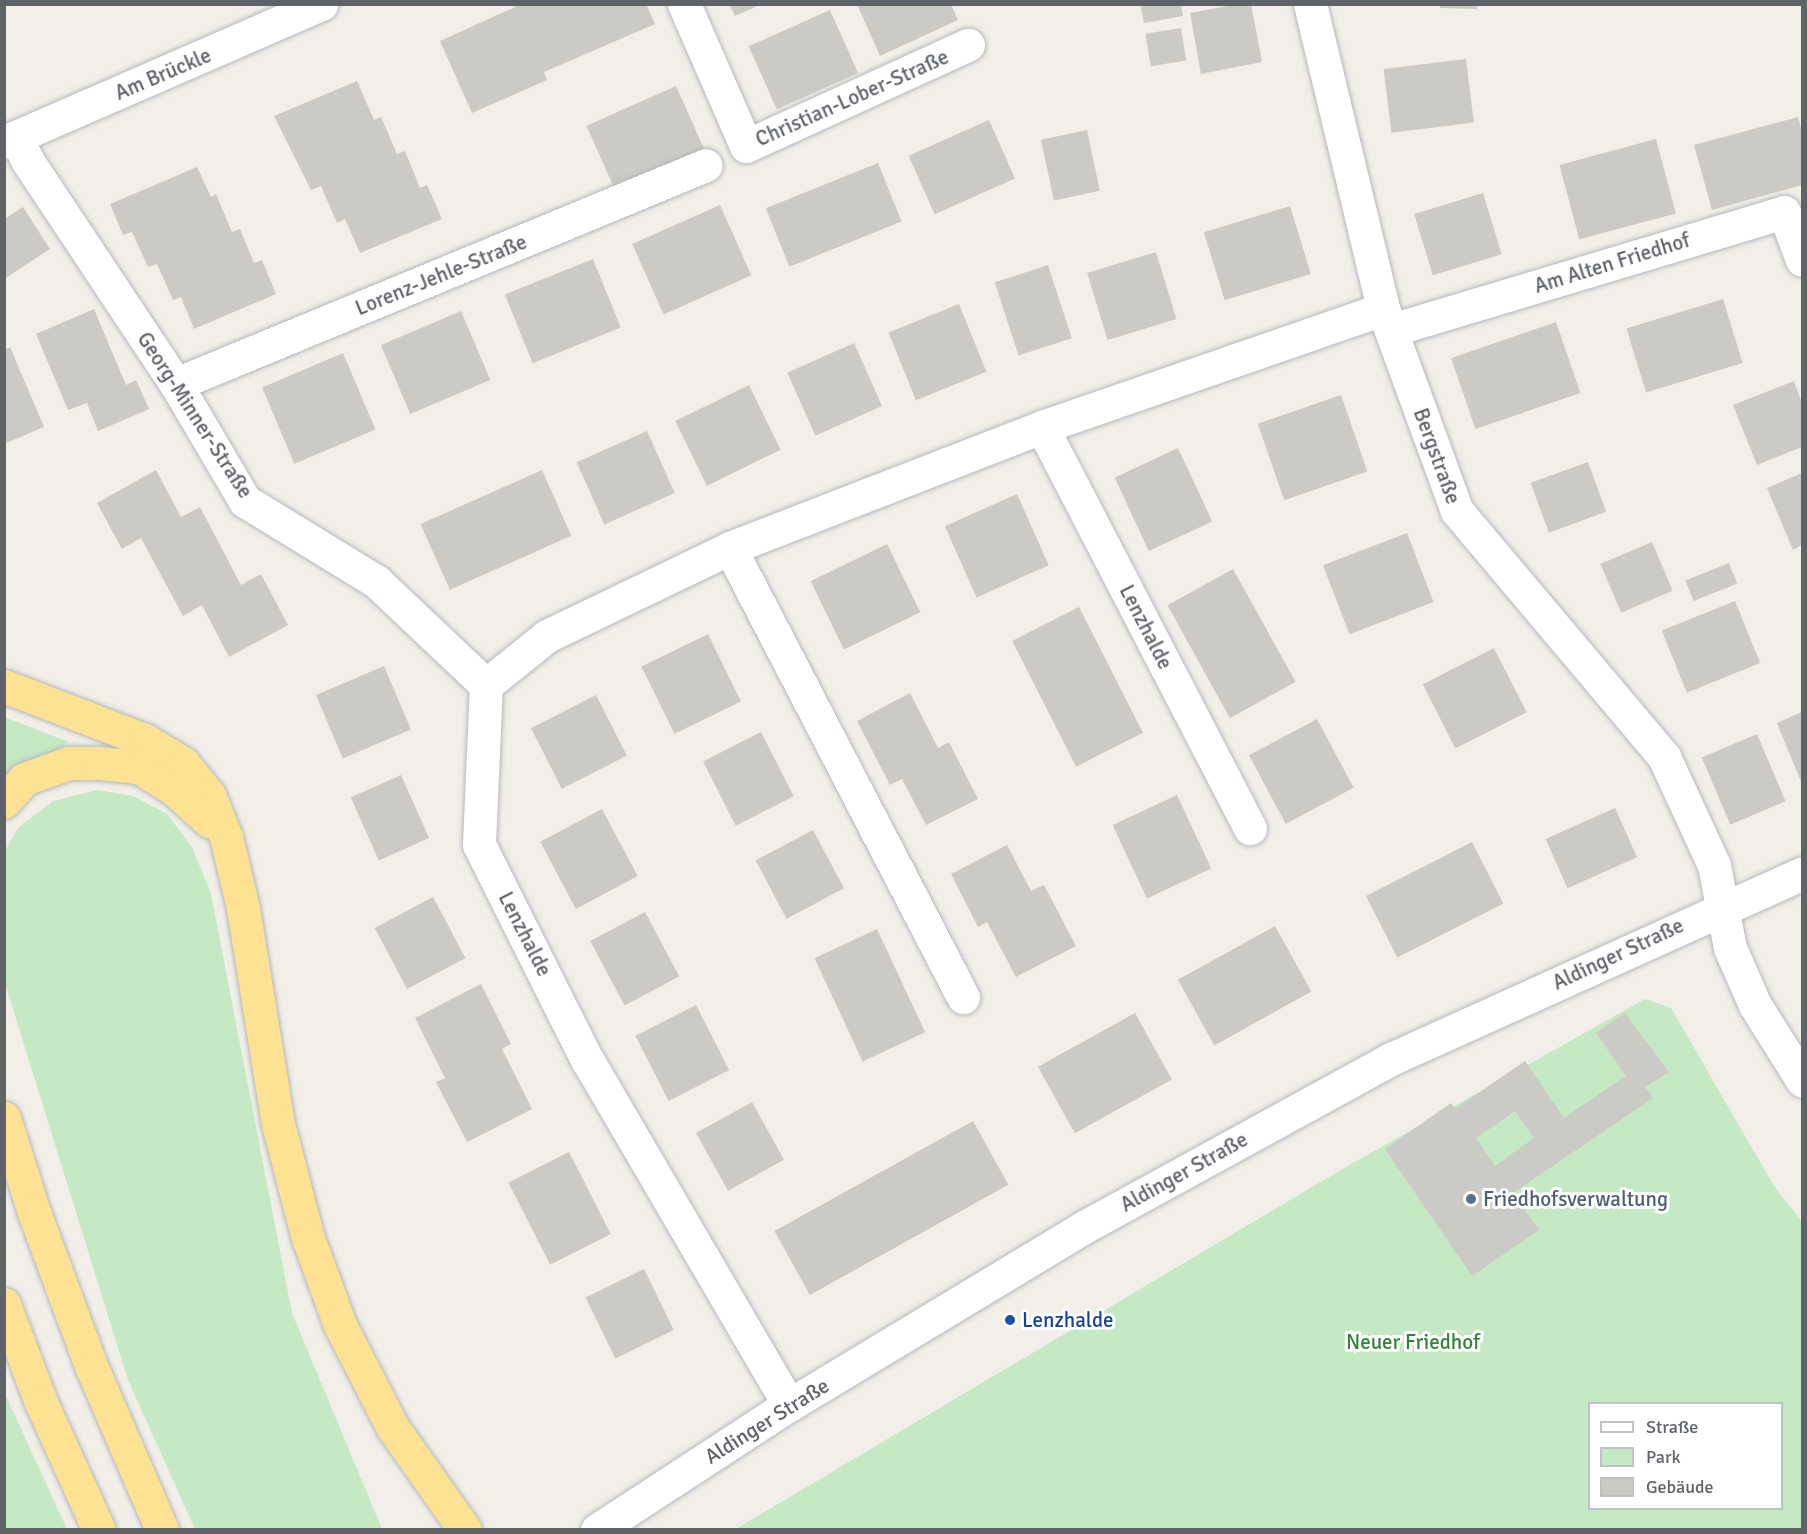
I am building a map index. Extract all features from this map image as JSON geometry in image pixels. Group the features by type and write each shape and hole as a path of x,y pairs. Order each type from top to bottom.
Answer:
{"highway":[{"path":"4,686 145,740 183,763 209,795 226,837 243,908 278,1124 308,1238 340,1325 393,1428 465,1530"},
{"path":"4,802 24,780 69,763 139,767 175,790 226,837"},
{"path":"4,1118 35,1215 92,1368 162,1530"},
{"path":"4,1304 40,1400 99,1530"}],"street":[{"name":"Am Brückle","path":"10,140 321,4"},
{"name":"Christian-Lober-Straße","path":"684,4 746,146 968,45"},
{"name":"Bergstraße","path":"1310,4 1387,319 1457,511 1664,757 1714,865 1730,948 1755,1005 1803,1080"},
{"name":"Georg-Minner-Straße","path":"10,140 27,160 176,384 245,501 376,582 486,685"},
{"name":"Lorenz-Jehle-Straße","path":"176,384 706,165"},
{"name":"Am Alten Friedhof","path":"1387,319 1784,212 1803,260"},
{"path":"486,685 547,636 730,548 1042,427 1387,319"},
{"name":"Lenzhalde","path":"1042,427 1250,828"},
{"path":"730,548 963,997"},
{"name":"Lenzhalde","path":"486,685 479,844 587,1060 789,1405"},
{"name":"Aldinger Straße","path":"597,1530 789,1405 1084,1227 1391,1059 1722,906 1803,873"}],"green space":[{"path":"4,717 69,742 5,782"},
{"path":"98,790 133,796 167,814 192,847 211,894 292,1313 382,1529 195,1529 128,1380 5,983 5,851 18,828 53,801"},
{"name":"Neuer Friedhof","path":"1645,999 1671,1008 1774,1186 1802,1222 1802,1529 734,1530 1351,1164"},
{"path":"5,1394 67,1529 5,1529"}],"building":[{"path":"514,4 646,4 655,24 544,72 547,80 472,113 440,41 515,7"},
{"path":"729,4 762,4 735,16"},
{"path":"857,4 951,4 958,20 880,56"},
{"path":"1140,4 1181,4 1183,16 1144,23"},
{"path":"1238,4 1251,4 1262,62 1201,74 1190,13"},
{"path":"1440,4 1477,4 1477,9 1440,8"},
{"path":"830,10 858,73 777,109 749,46"},
{"path":"1181,28 1186,61 1151,66 1145,34"},
{"path":"1466,59 1474,123 1391,133 1384,69"},
{"path":"357,81 374,120 381,117 397,154 405,151 420,188 427,185 442,219 360,253 345,219 337,223 321,186 311,190 274,116"},
{"path":"676,86 706,154 617,193 586,126"},
{"path":"1798,117 1802,131 1802,185 1712,210 1694,145"},
{"path":"989,120 1015,178 935,214 909,156"},
{"path":"1087,130 1100,191 1054,200 1041,140"},
{"path":"1656,139 1676,213 1579,239 1559,165"},
{"path":"878,163 902,221 789,267 766,208"},
{"path":"197,167 211,197 216,194 232,232 240,229 254,263 262,260 276,294 194,329 181,297 173,300 157,264 148,267 132,232 123,235 110,204"},
{"path":"1483,193 1502,254 1433,275 1414,214"},
{"path":"720,205 751,275 664,314 632,244"},
{"path":"1290,206 1311,274 1225,300 1204,232"},
{"path":"23,207 50,249 4,279 4,219"},
{"path":"1156,252 1176,319 1108,340 1087,273"},
{"path":"593,259 621,328 533,363 505,295"},
{"path":"1048,265 1072,338 1019,356 995,282"},
{"path":"1723,299 1743,363 1646,393 1626,329"},
{"path":"959,304 986,372 916,400 889,332"},
{"path":"94,309 126,385 136,380 149,409 98,431 87,403 68,410 36,334"},
{"path":"461,311 490,380 410,414 381,345"},
{"path":"1556,322 1580,393 1475,429 1451,358"},
{"path":"854,343 882,406 815,436 787,373"},
{"path":"10,347 44,427 4,444 4,350"},
{"path":"343,353 375,429 294,464 262,387"},
{"path":"1794,381 1802,403 1802,447 1757,465 1733,405"},
{"path":"749,385 781,450 707,486 675,421"},
{"path":"1341,395 1367,472 1284,500 1258,424"},
{"path":"647,431 675,493 604,524 577,462"},
{"path":"1178,448 1212,521 1149,551 1115,478"},
{"path":"1588,462 1606,512 1549,533 1531,483"},
{"path":"156,470 181,517 200,507 241,585 261,574 288,625 229,657 202,605 183,616 141,538 122,549 97,503"},
{"path":"542,470 571,536 450,590 420,524"},
{"path":"1802,473 1802,545 1793,550 1767,488"},
{"path":"1017,494 1049,565 977,597 945,526"},
{"path":"1407,533 1434,602 1349,634 1323,565"},
{"path":"1652,542 1673,591 1621,613 1600,564"},
{"path":"887,544 920,612 844,650 811,581"},
{"path":"1729,563 1737,583 1694,601 1685,581"},
{"path":"1233,569 1296,682 1230,718 1167,605"},
{"path":"1735,601 1760,663 1687,693 1662,631"},
{"path":"1079,607 1143,733 1076,767 1012,641"},
{"path":"708,634 741,701 674,734 641,666"},
{"path":"1494,648 1527,712 1455,748 1423,684"},
{"path":"384,666 411,730 343,758 316,695"},
{"path":"910,693 938,748 949,742 978,799 926,825 902,779 890,785 857,721"},
{"path":"596,695 627,756 562,789 531,728"},
{"path":"1802,712 1802,784 1777,723"},
{"path":"1317,719 1354,788 1286,824 1249,755"},
{"path":"761,732 794,796 736,826 703,762"},
{"path":"1757,734 1786,801 1730,825 1702,757"},
{"path":"401,775 429,838 379,860 351,797"},
{"path":"1177,795 1211,868 1147,898 1113,825"},
{"path":"1615,808 1637,857 1568,888 1546,839"},
{"path":"602,809 638,876 576,909 540,842"},
{"path":"813,830 844,888 787,919 756,861"},
{"path":"1472,842 1503,903 1397,958 1366,896"},
{"path":"1007,845 1031,891 1044,885 1076,946 1016,977 987,922 978,927 951,874"},
{"path":"433,897 465,958 407,989 375,928"},
{"path":"645,912 679,976 625,1006 590,941"},
{"path":"1275,926 1311,992 1214,1045 1178,980"},
{"path":"877,929 925,1032 863,1061 814,958"},
{"path":"481,984 511,1044 502,1049 532,1109 467,1142 436,1082 445,1078 415,1018"},
{"path":"696,1005 729,1070 669,1101 635,1036"},
{"path":"1135,1013 1172,1079 1075,1133 1038,1067"},
{"path":"1625,1013 1669,1072 1645,1087 1653,1098 1513,1193 1539,1230 1472,1276 1385,1149 1451,1103 1455,1109 1525,1061 1564,1118 1626,1076 1596,1033","holes":["1515,1111 1534,1138 1495,1166 1476,1138"]},
{"path":"752,1102 784,1160 728,1191 696,1133"},
{"path":"973,1121 1008,1185 810,1295 774,1231"},
{"path":"569,1152 611,1234 550,1265 508,1183"},
{"path":"644,1269 674,1330 615,1359 586,1297"}],"place":[{"name":"Friedhofsverwaltung","path":"1471,1199"},
{"name":"Lenzhalde","path":"1010,1320"}]}
